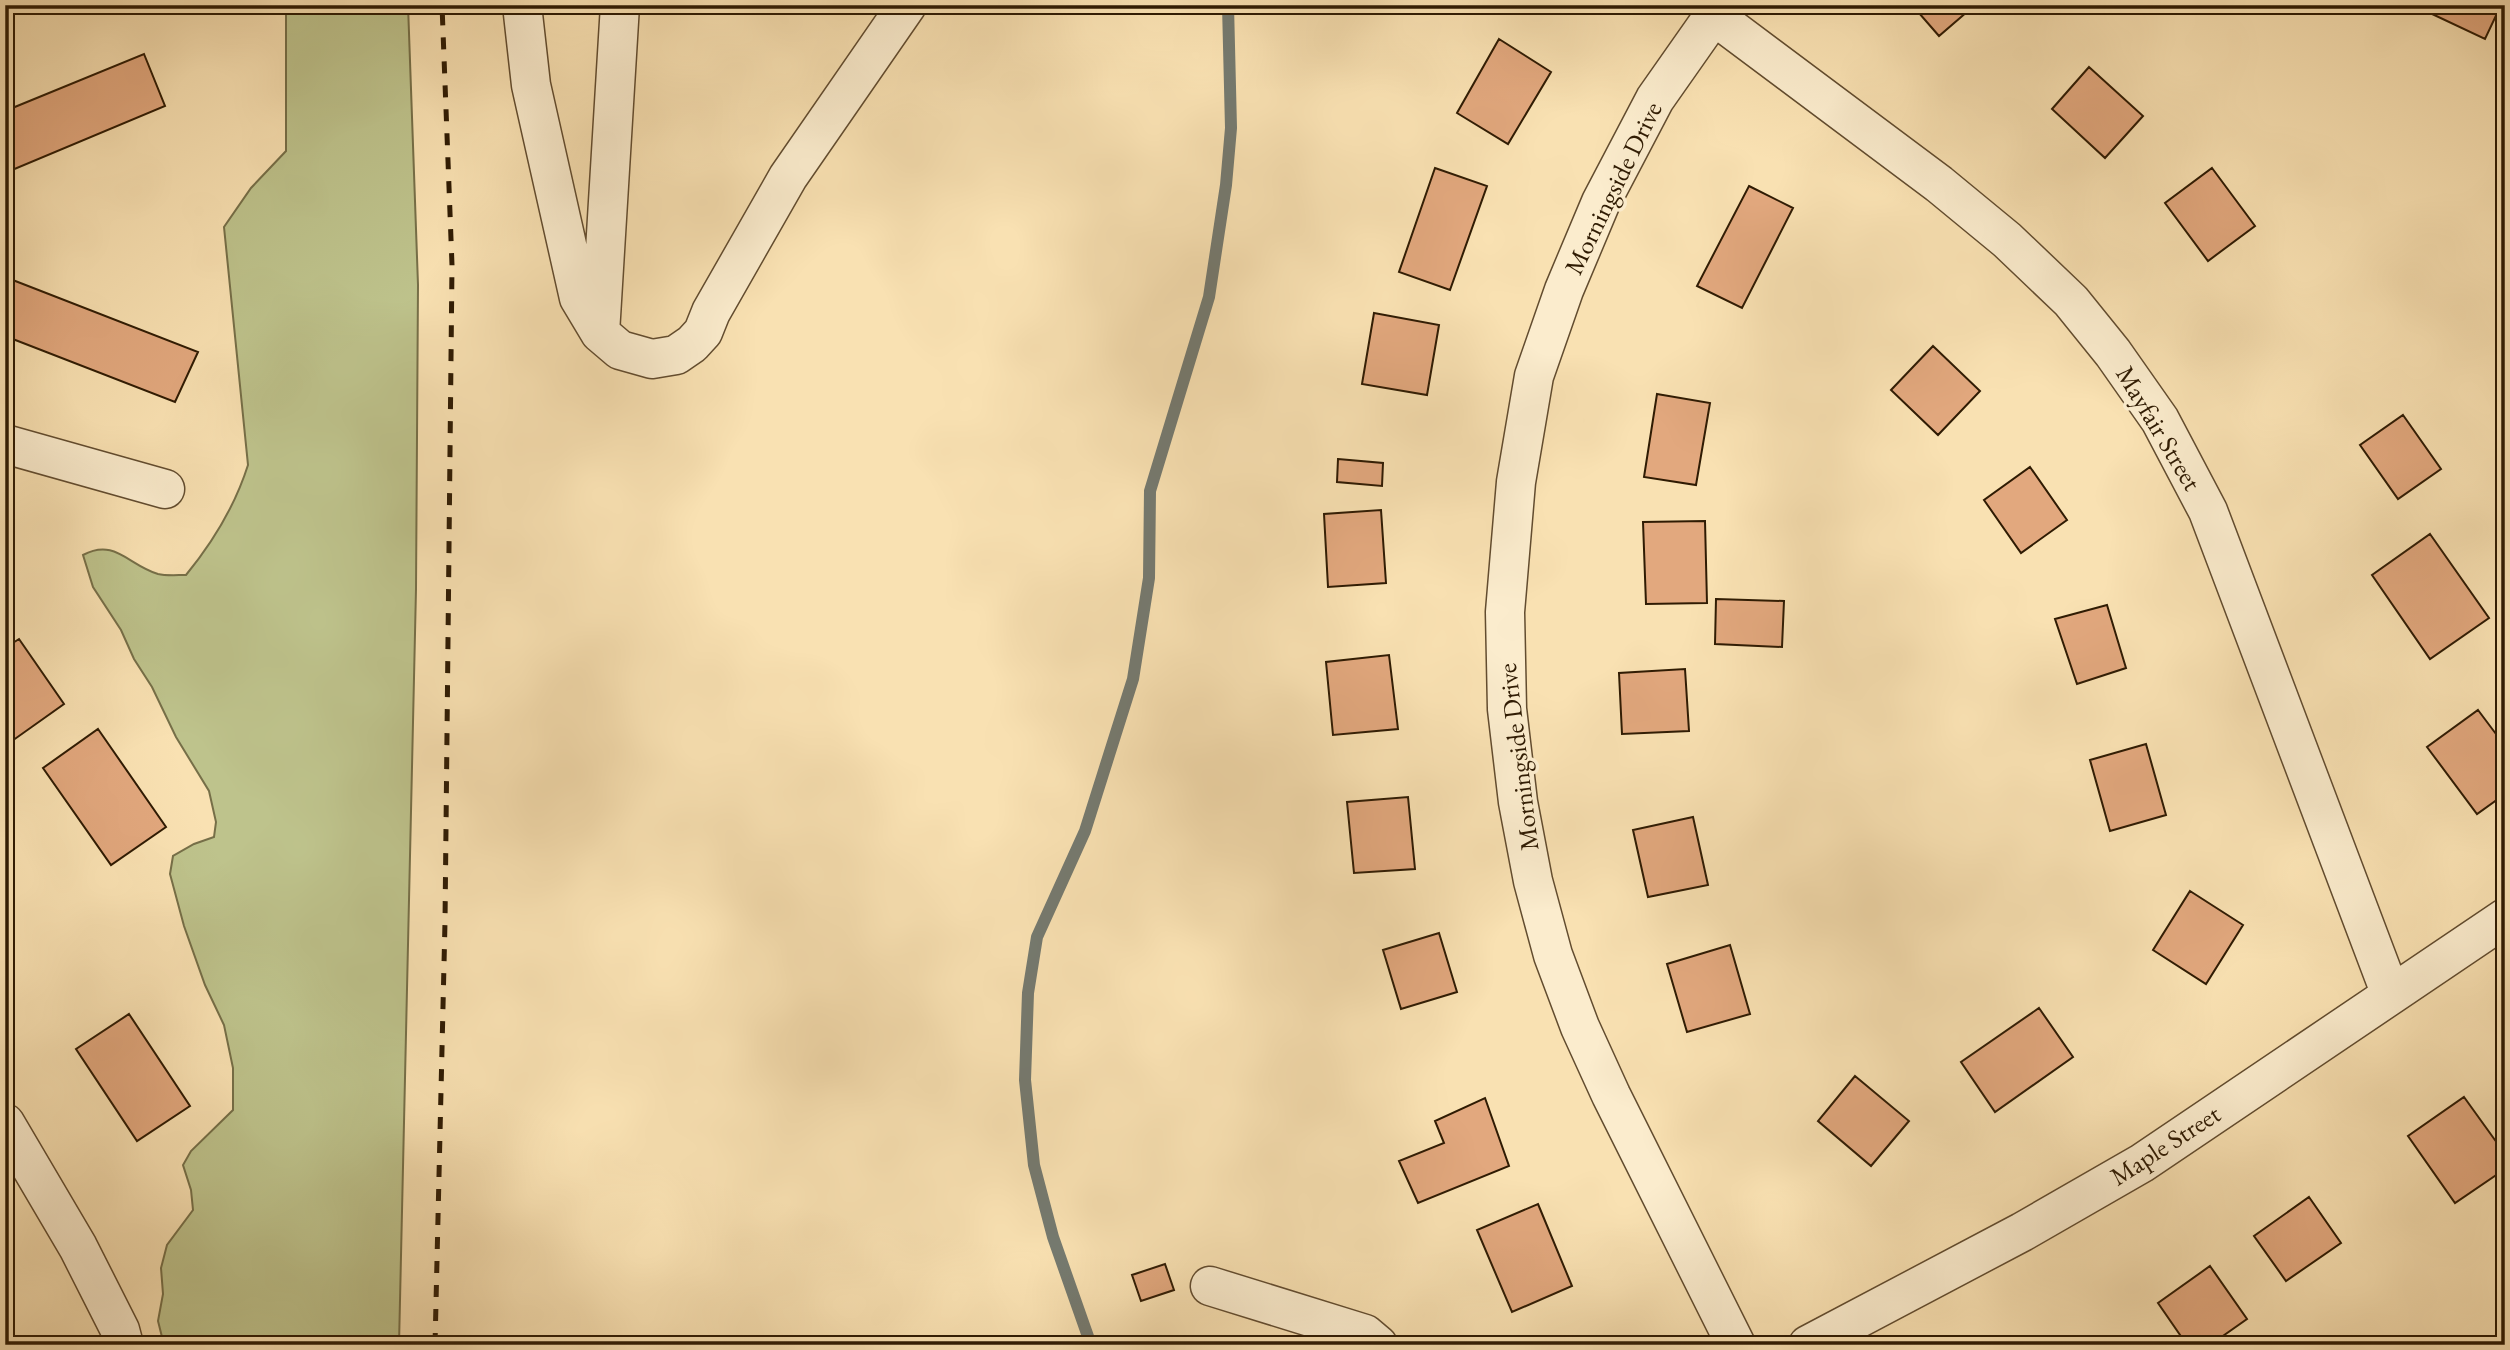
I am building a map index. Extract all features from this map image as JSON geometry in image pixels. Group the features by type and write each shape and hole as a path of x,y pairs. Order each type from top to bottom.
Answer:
{"street":[{"path":"522,5 531,85 579,298 600,333 620,350 652,359 676,355 703,332 711,312 788,177 907,5"},
{"path":"600,333 620,5"},
{"name":"Mayfair Street","path":"1717,10 2007,240 2071,301 2113,353 2152,409 2208,512 2391,995"},
{"name":"Morningside Drive","path":"1717,10 1656,99 1639,130 1601,202 1564,290 1534,376 1516,482 1505,612 1507,709 1518,802 1533,881 1553,955 1580,1027 1611,1095 1736,1345"},
{"path":"5,444 165,489"},
{"name":"Maple Street","path":"1808,1345 2022,1232 2142,1163 2505,918"},
{"path":"5,1123 78,1247 120,1330 124,1345"},
{"path":"1210,1286 1365,1334 1378,1345"}],"green space":[{"path":"286,5 408,5 418,285 416,589 399,1345 164,1345 158,1321 163,1294 161,1268 167,1245 193,1210 191,1190 183,1165 191,1151 233,1110 233,1068 224,1025 205,985 184,926 170,874 173,856 214,837 216,822 209,791 176,737 121,630 93,587 83,555 94,551 113,551 158,574 186,575 222,523 243,480 248,465 224,227 251,188 286,151"}],"building":[{"path":"1912,5 1975,5 1939,36"},
{"path":"2413,5 2501,5 2485,39"},
{"path":"1499,39 1551,72 1508,144 1457,113"},
{"path":"144,54 165,106 5,173 5,111"},
{"path":"2089,67 2143,116 2105,158 2052,109"},
{"path":"1435,168 1487,186 1450,290 1399,272"},
{"path":"2212,168 2255,226 2208,261 2165,203"},
{"path":"1749,186 1793,208 1742,308 1697,286"},
{"path":"5,277 198,352 175,402 5,336"},
{"path":"1374,313 1439,325 1427,395 1362,384"},
{"path":"1933,346 1980,391 1938,435 1891,390"},
{"path":"1657,394 1710,403 1696,485 1644,477"},
{"path":"2403,415 2441,469 2398,499 2360,445"},
{"path":"1338,459 1383,463 1382,486 1337,482"},
{"path":"2030,467 2067,520 2021,553 1984,500"},
{"path":"1381,510 1386,583 1328,587 1324,514"},
{"path":"1705,521 1707,603 1646,604 1643,522"},
{"path":"2430,534 2489,618 2430,659 2372,575"},
{"path":"1716,599 1784,601 1782,647 1715,644"},
{"path":"2107,605 2126,668 2077,684 2055,619"},
{"path":"19,639 64,704 12,741 5,732 5,648"},
{"path":"1389,655 1398,729 1333,735 1326,662"},
{"path":"1685,669 1689,731 1622,734 1619,673"},
{"path":"2478,710 2505,746 2505,794 2477,814 2427,747"},
{"path":"98,729 166,827 111,865 43,768"},
{"path":"2146,744 2166,815 2110,831 2090,760"},
{"path":"1408,797 1415,869 1354,873 1347,802"},
{"path":"1693,817 1708,885 1648,897 1633,830"},
{"path":"2190,891 2243,925 2206,984 2153,950"},
{"path":"1439,933 1457,992 1401,1009 1383,950"},
{"path":"1730,945 1750,1014 1687,1032 1667,964"},
{"path":"2039,1008 2073,1057 1995,1112 1961,1062"},
{"path":"129,1014 190,1106 137,1141 76,1049"},
{"path":"1855,1076 1909,1121 1871,1166 1818,1121"},
{"path":"2464,1097 2505,1154 2505,1169 2455,1203 2408,1136"},
{"path":"1485,1098 1509,1166 1418,1203 1399,1161 1444,1143 1435,1121"},
{"path":"2309,1197 2341,1243 2286,1281 2254,1236"},
{"path":"1538,1204 1572,1286 1512,1312 1477,1230"},
{"path":"1165,1264 1174,1290 1141,1301 1132,1275"},
{"path":"2210,1266 2247,1319 2210,1345 2187,1345 2158,1303"}],"waterway":[{"path":"1091,1345 1053,1237 1034,1165 1025,1080 1028,993 1037,937 1085,831 1133,679 1149,578 1150,491 1209,297 1226,185 1231,128 1228,5"}],"railway":[{"path":"435,1345 445,922 452,265 442,5"}]}
